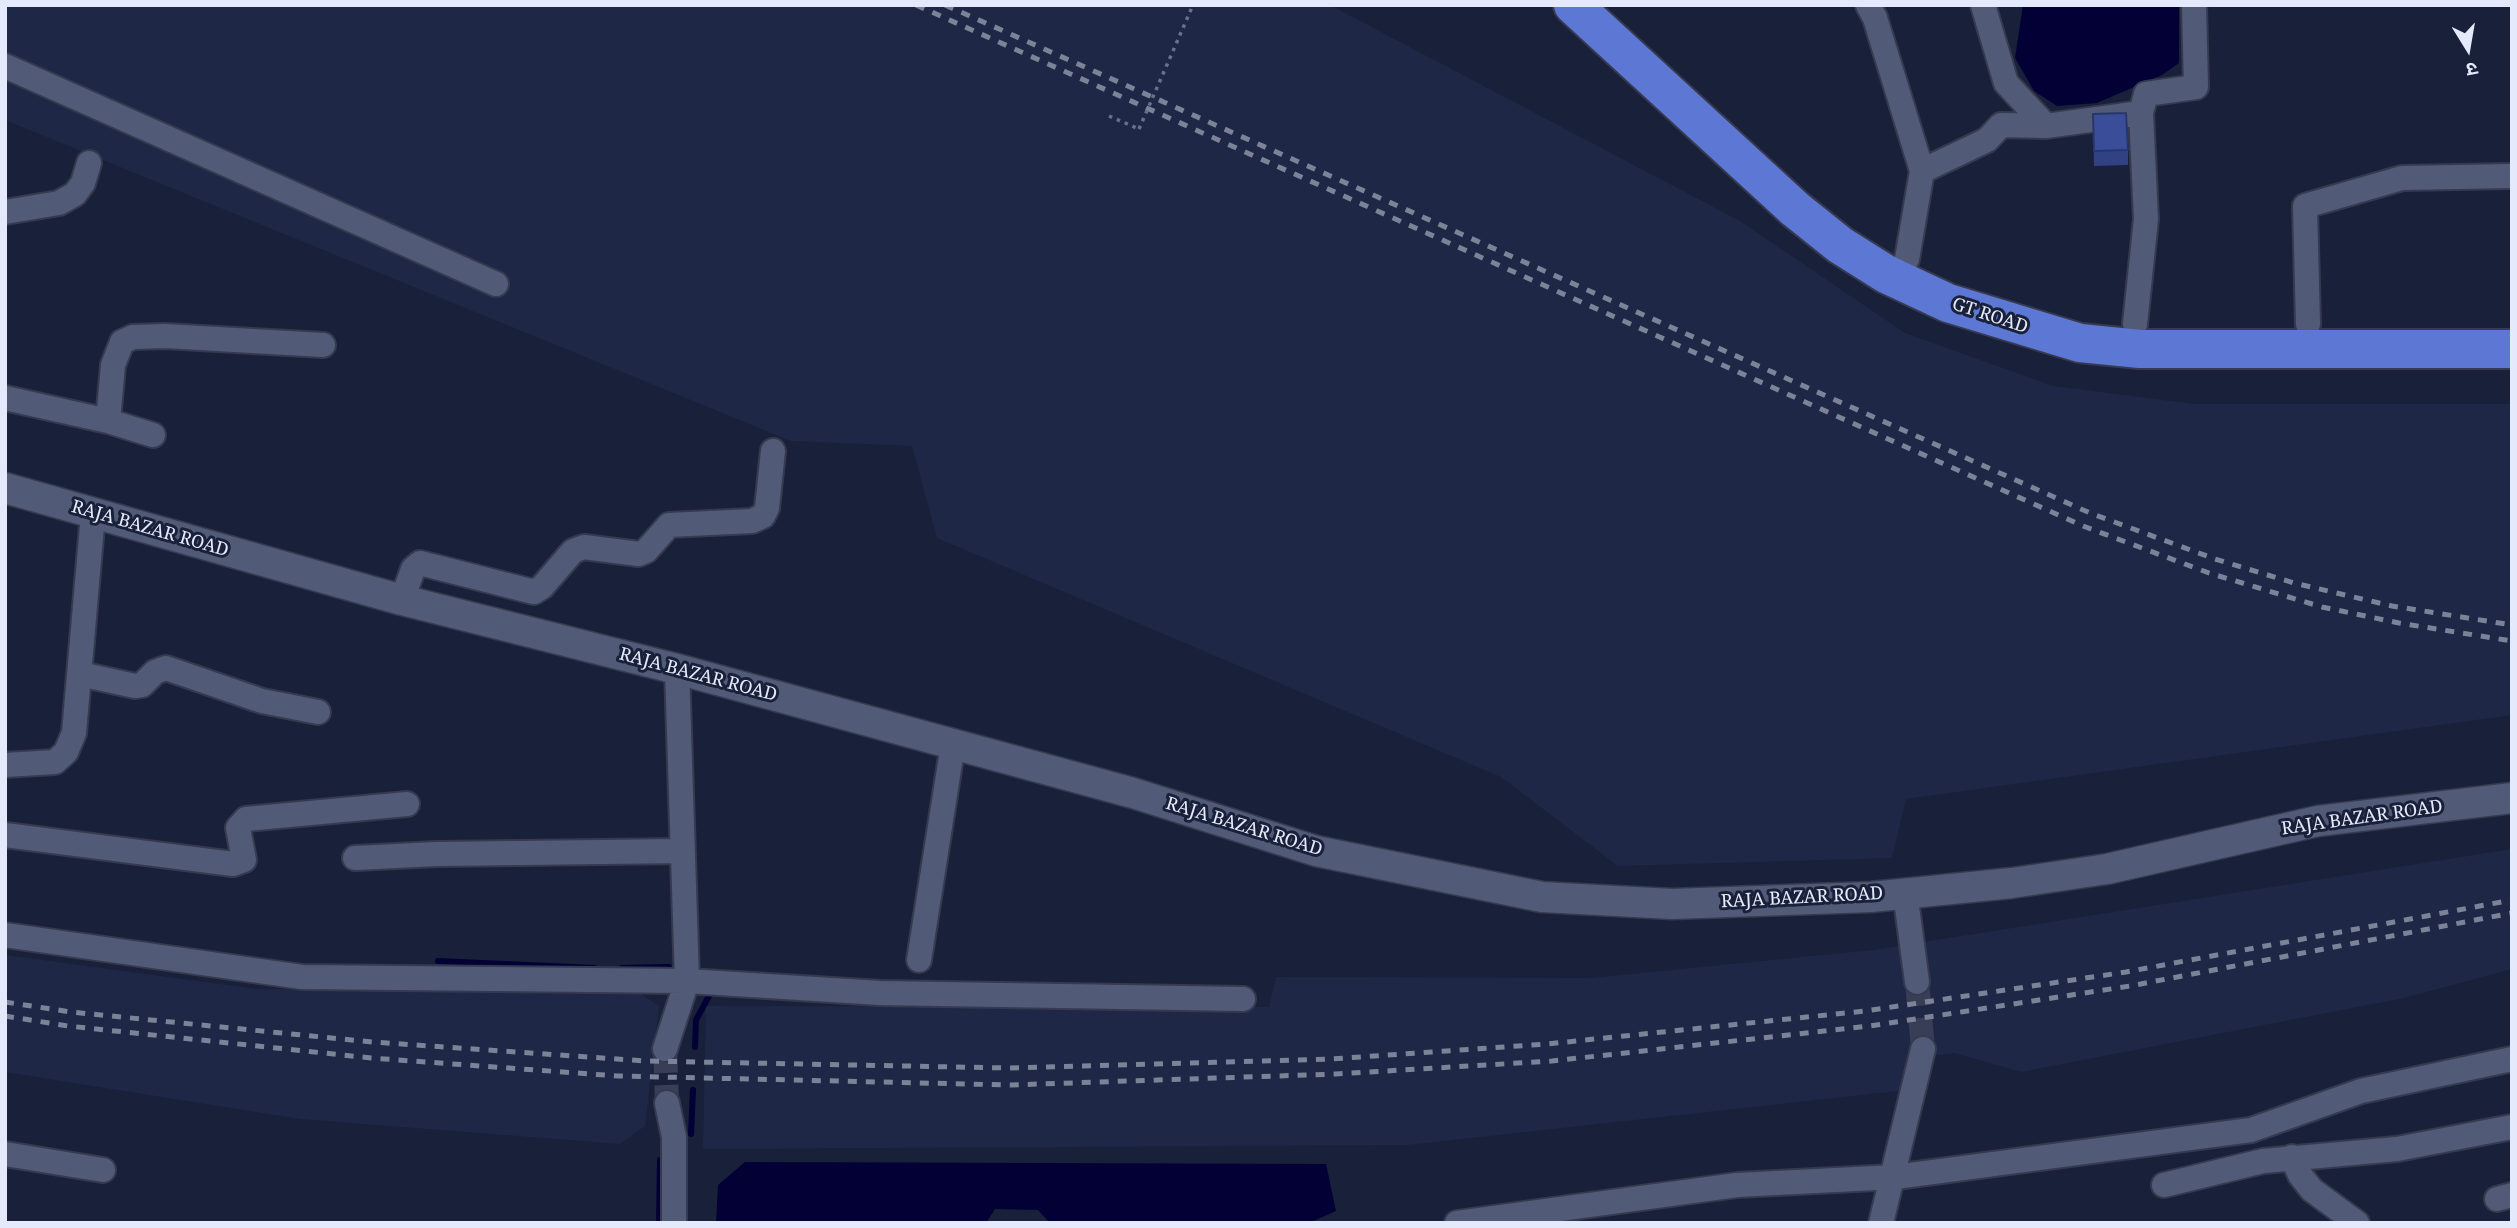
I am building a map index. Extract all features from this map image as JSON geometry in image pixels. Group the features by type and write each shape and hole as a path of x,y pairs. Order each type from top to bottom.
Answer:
{"highway":[{"name":"GT ROAD","path":"1573,5 1796,209 1840,245 1901,269 2020,304 2085,319 2247,337 2512,349"},
{"name":"GT ROAD","path":"1607,5 1802,184 1871,237 1901,269 1948,303 2080,343 2140,349 2247,337 2308,324 2512,323"}],"street":[{"path":"1868,5 1875,18 1922,171 1901,269"},
{"path":"1983,5 2006,83 2046,126"},
{"path":"2135,324 2146,219 2141,113 2146,94 2196,87 2194,5"},
{"path":"5,66 496,284"},
{"path":"1922,171 1987,140 2001,125 2046,126 2141,113"},
{"path":"5,212 59,203 75,194 83,183 89,163"},
{"path":"2308,324 2305,206 2402,178 2512,176"},
{"path":"108,421 113,365 122,342 132,337 165,336 323,345"},
{"path":"5,398 108,421 153,435"},
{"path":"402,600 413,569 420,563 534,592 542,587 573,551 584,547 639,554 670,526 752,521 763,516 767,508 774,451"},
{"name":"RAJA BAZAR ROAD","path":"5,488 402,600 677,669 1133,793 1316,851 1542,897 1672,904 1871,897 2012,883 2107,869 2318,821 2512,798"},
{"path":"5,765 55,762 66,752 74,733 93,514"},
{"path":"79,674 135,686 142,685 155,672 166,668 262,701 318,712"},
{"path":"665,1049 687,981 677,669"},
{"path":"919,960 953,744"},
{"path":"5,835 233,864 244,860 238,828 246,818 407,804"},
{"path":"355,858 438,854 682,852"},
{"path":"1905,892 1917,982"},
{"path":"5,935 302,977 687,981 880,993 1242,999"},
{"path":"1881,1223 1895,1177 1923,1049"},
{"path":"1457,1223 1526,1218 1737,1185 1895,1177 2250,1130 2361,1091 2512,1059"},
{"path":"667,1103 674,1137 674,1223"},
{"path":"2164,1185 2255,1163 2292,1157 2397,1149 2512,1127"},
{"path":"2250,1130 2255,1163"},
{"path":"5,1154 103,1170"},
{"path":"2292,1157 2300,1175 2312,1190 2357,1223"}],"path":[{"path":"1109,116 1139,129 1193,5"}],"shaded area":[{"path":"5,5 1330,5 1740,221 1905,333 2053,386 2194,404 2512,404 2512,715 1906,799 1892,858 1618,866 1501,777 937,538 912,446 791,441 5,120"},
{"path":"2023,5 2179,5 2179,63 2162,75 2097,103 2057,106 2034,91 2015,58"},
{"path":"2512,849 2512,969 2404,998 2021,1072 1955,1053 1919,1057 1898,1091 1408,1145 703,1149 706,1006 1269,1007 1276,977 1591,978 1873,950"},
{"path":"5,955 257,989 641,994 659,1006 645,1126 620,1144 300,1119 5,1072"},
{"path":"745,1162 1326,1164 1336,1211 1309,1223 1050,1223 1038,1210 995,1209 986,1223 716,1223 718,1185"}],"building":[{"path":"2126,113 2128,150 2094,151 2093,114"}],"waterway":[{"path":"438,961 594,968"},
{"path":"622,968 669,967"},
{"path":"695,1047 696,1020 710,994"},
{"path":"691,1134 693,1090"},
{"path":"659,1223 660,1160"}],"tunnel":[{"path":"1917,982 1923,1049"},
{"path":"665,1049 667,1103"}],"railway":[{"path":"916,5 2083,526 2209,573 2322,607 2399,623 2512,641"},
{"path":"945,5 2090,513 2215,559 2294,583 2392,606 2512,625"},
{"path":"5,1002 71,1012 372,1042 645,1061 1009,1068 1331,1059 1547,1044 1865,1011 2126,972 2512,900"},
{"path":"5,1016 68,1026 371,1058 618,1076 1010,1085 1336,1074 1552,1061 1870,1026 2130,986 2512,913"}]}
